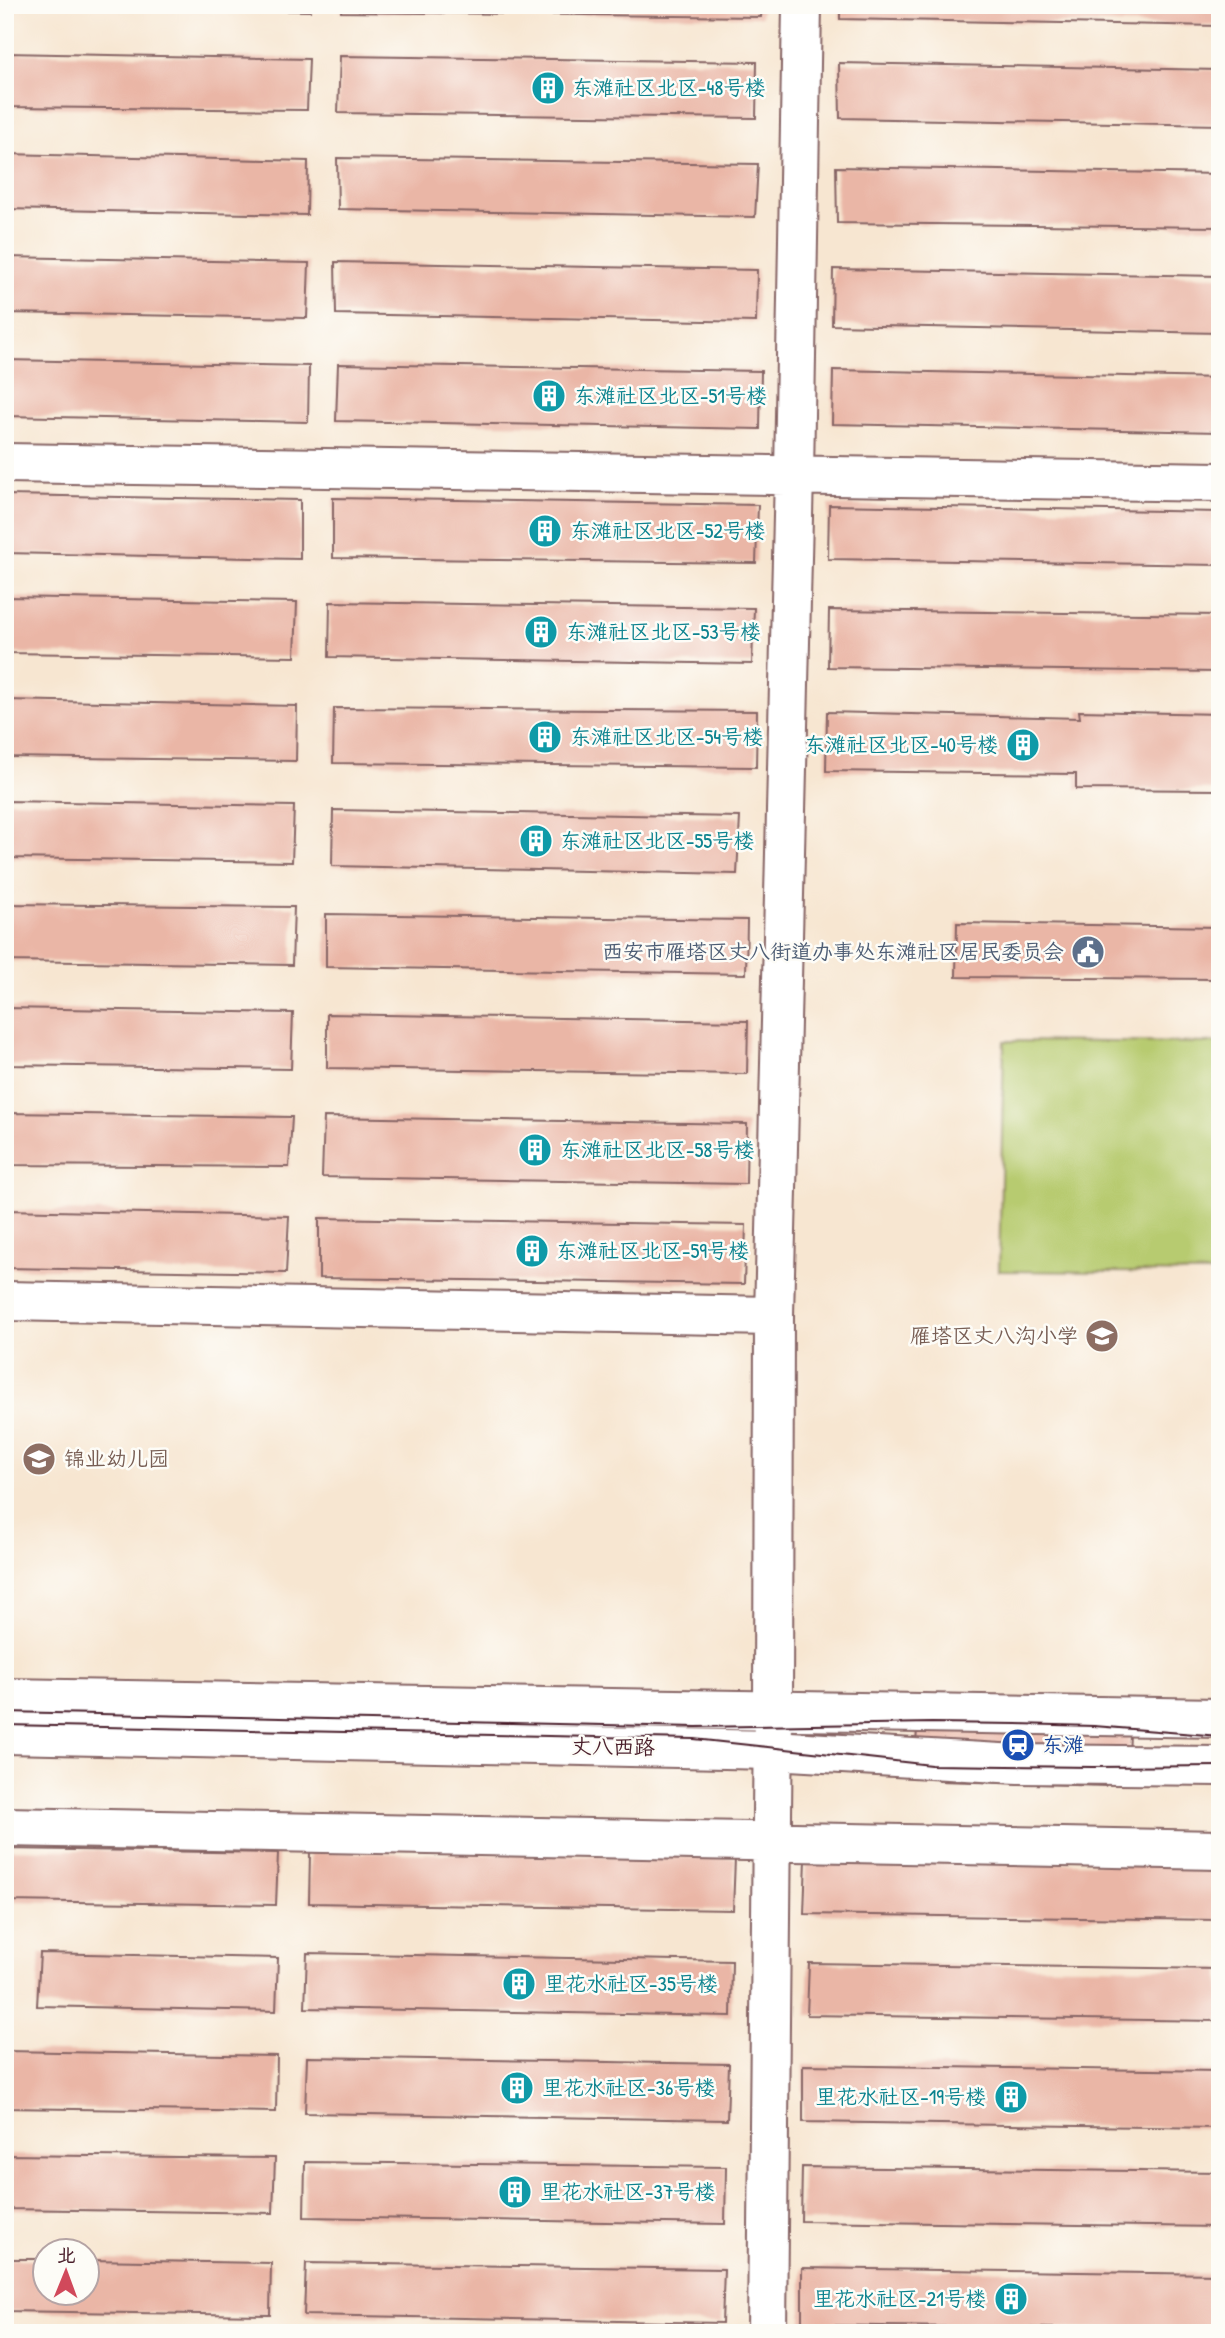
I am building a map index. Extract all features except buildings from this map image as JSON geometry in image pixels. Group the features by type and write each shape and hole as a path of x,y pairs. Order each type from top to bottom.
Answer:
{"street":[{"path":"767,2333 774,1316 802,5"},
{"path":"5,463 1220,482"},
{"path":"5,1301 774,1316"},
{"name":"丈八西路","path":"5,1698 1220,1718"},
{"name":"丈八西路","path":"5,1734 772,1750 1018,1764 1220,1766"},
{"path":"5,1827 1220,1850"}],"green space":[{"path":"1004,1041 1220,1043 1220,1273 999,1271"}],"tram line":[{"path":"5,1712 696,1727 1017,1724 1094,1726 1220,1736"},
{"path":"5,1725 694,1739 931,1765 1220,1766"}],"place":[{"name":"东滩社区北区-48号楼","path":"548,88"},
{"name":"东滩社区北区-51号楼","path":"549,396"},
{"name":"东滩社区北区-52号楼","path":"545,531"},
{"name":"东滩社区北区-53号楼","path":"541,632"},
{"name":"东滩社区北区-54号楼","path":"545,737"},
{"name":"东滩社区北区-40号楼","path":"1023,745"},
{"name":"东滩社区北区-55号楼","path":"536,841"},
{"name":"西安市雁塔区丈八街道办事处东滩社区居民委员会","path":"1088,952"},
{"name":"东滩社区北区-58号楼","path":"535,1150"},
{"name":"东滩社区北区-59号楼","path":"532,1251"},
{"name":"雁塔区丈八沟小学","path":"1102,1336"},
{"name":"锦业幼儿园","path":"39,1459"},
{"name":"东滩","path":"1018,1745"},
{"name":"里花水社区-35号楼","path":"519,1984"},
{"name":"里花水社区-36号楼","path":"517,2088"},
{"name":"里花水社区-19号楼","path":"1011,2097"},
{"name":"里花水社区-37号楼","path":"515,2192"},
{"name":"里花水社区-21号楼","path":"1011,2299"}]}
